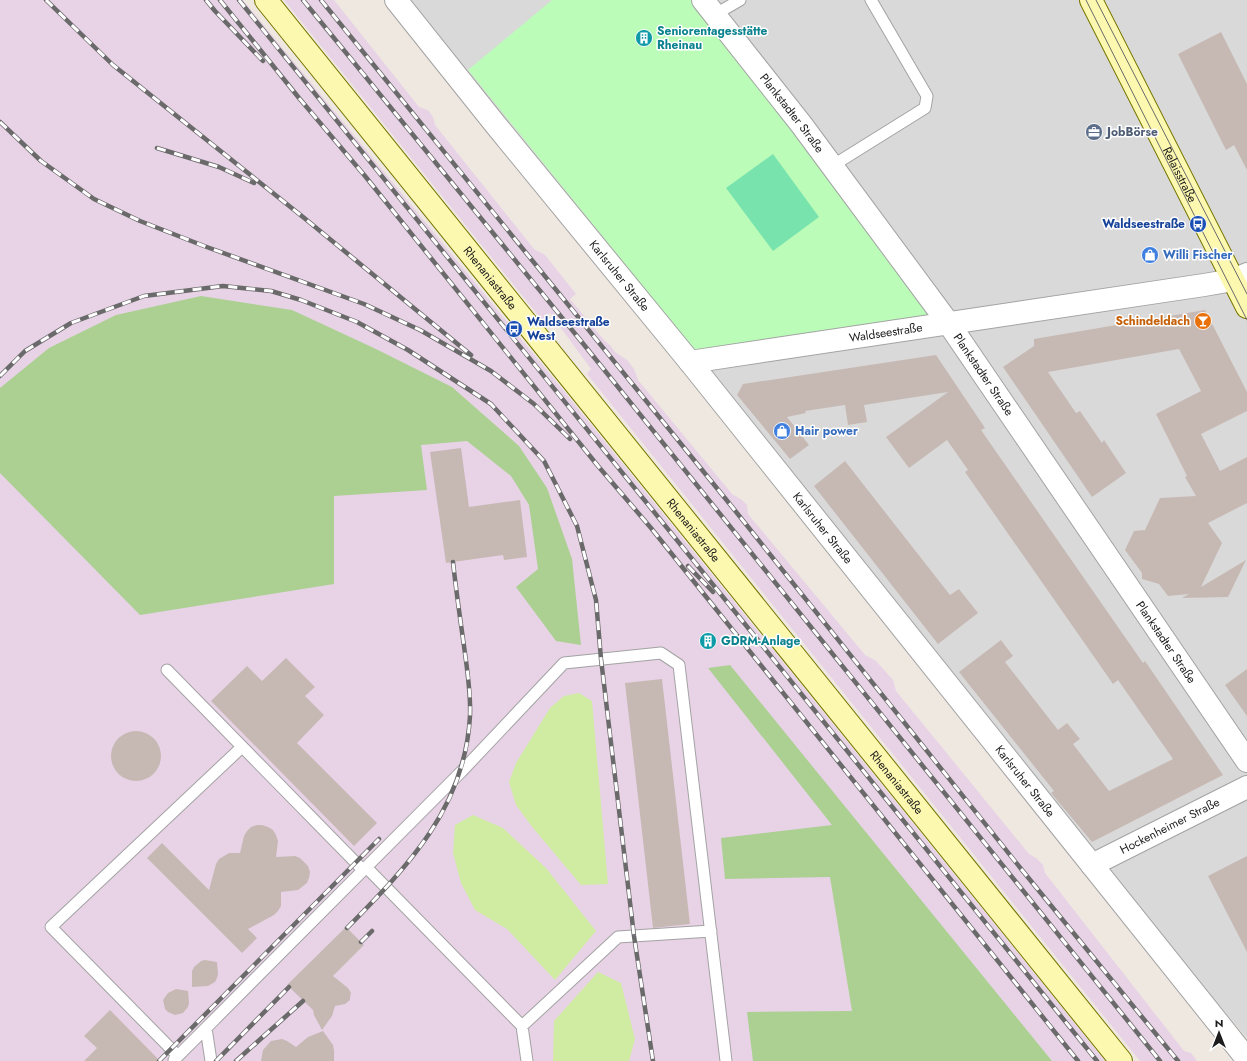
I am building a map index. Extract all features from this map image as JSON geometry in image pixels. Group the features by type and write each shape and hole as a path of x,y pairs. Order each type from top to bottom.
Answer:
{"street":[{"name":"Rhenaniastraße","path":"266,0 1121,1061"},
{"name":"Karlsruher Straße","path":"396,0 495,124 690,362 1247,1059"},
{"name":"Relaisstraße","path":"1091,0 1240,277 1247,308"},
{"name":"Plankstadter Straße","path":"708,7 801,124 948,324 1247,761"},
{"name":"Waldseestraße","path":"690,362 948,324 1240,277"},
{"name":"Hockenheimer Straße","path":"1092,866 1247,787"}],"lane":[{"path":"708,7 740,0"},
{"path":"832,166 925,108 926,96 871,0"},
{"path":"242,747 52,927 176,1058 461,772 564,662 661,653 679,665 726,1061"},
{"path":"167,670 242,747 522,1026 527,1061"},
{"path":"522,1026 618,937 711,931"},
{"path":"206,1028 211,1061"}],"shaded area":[{"path":"0,0 243,0 563,390 1105,1061 0,1061"},
{"path":"284,0 334,0 419,107 428,110 433,117 435,125 534,249 545,255 576,294 570,299 615,352 627,360 634,369 638,380 732,494 747,505 748,514 865,655 876,661 893,680 896,691 1029,854 1043,865 1045,873 1184,1051 1191,1053 1197,1061 1140,1061 587,374 591,369 550,313 542,320"},
{"path":"406,0 1247,0 1247,1038 1083,846"}],"green space":[{"path":"552,0 701,0 949,324 696,352 468,70"},
{"path":"773,154 819,217 773,251 726,188"},
{"path":"201,296 292,310 376,349 452,387 519,446 547,488 572,559 581,645 556,641 516,587 538,569 529,505 511,476 467,441 421,445 427,490 334,496 334,584 140,615 0,473 0,388 49,348 116,315"},
{"path":"730,665 1052,1061 753,1061 747,1012 852,1011 830,877 725,879 721,838 832,825 708,668"},
{"path":"579,693 592,701 608,884 581,885 533,828 516,805 509,782 516,763 550,708 564,696"},
{"path":"473,815 503,828 546,868 596,931 555,980 507,929 475,910 461,883 453,853 455,825"},
{"path":"598,972 621,983 635,1039 629,1061 553,1061 554,1021"}],"building":[{"path":"1221,32 1247,84 1247,170 1234,145 1226,150 1178,54"},
{"path":"1205,310 1247,392 1247,411 1201,434 1220,471 1247,457 1247,503 1208,523 1222,543 1201,587 1246,560 1228,597 1182,598 1189,594 1168,596 1159,584 1142,579 1142,573 1125,550 1134,531 1145,530 1160,498 1196,496 1185,477 1187,476 1156,414 1201,391 1179,349 1048,372 1076,413 1080,411 1102,443 1104,440 1126,473 1092,497 1003,367 1034,346 1034,339"},
{"path":"936,355 985,428 981,430 1143,663 1145,661 1223,775 1092,842 1051,793 1054,791 959,672 1001,640 1013,656 1005,662 1058,730 1067,723 1080,739 1073,744 1109,791 1173,759 1118,680 1113,684 965,472 968,470 947,440 909,468 886,437 948,392 864,405 867,422 848,425 845,405 805,411 806,413 787,417 809,445 790,459 737,395 743,384"},
{"path":"461,448 469,507 520,500 527,557 504,560 503,555 446,563 430,452"},
{"path":"845,461 950,595 959,589 978,613 938,644 814,486"},
{"path":"286,658 315,687 305,696 324,715 297,743 377,823 354,846 211,701 247,666 262,681"},
{"path":"1247,669 1247,716 1225,685"},
{"path":"662,679 690,924 653,928 625,683"},
{"path":"141,731 146,732 154,738 160,746 160,766 154,774 146,780 131,781 126,780 118,774 112,766 111,751 112,746 118,738 126,732"},
{"path":"257,825 268,827 273,830 276,835 278,841 276,857 295,856 300,858 308,866 310,872 307,883 298,890 281,892 281,906 274,915 248,929 257,938 242,953 147,858 162,843 209,890 216,864 219,859 229,853 240,853 244,836 247,831 251,827"},
{"path":"1247,856 1247,952 1208,876"},
{"path":"346,927 364,945 333,976 348,988 351,993 350,1000 345,1004 335,1006 332,1016 322,1030 313,1010 287,985"},
{"path":"205,960 217,962 217,978 215,982 208,986 192,987 192,971 201,961"},
{"path":"176,989 188,991 189,1003 188,1007 183,1013 175,1015 165,1009 163,1000 168,993"},
{"path":"110,1010 160,1061 84,1061 97,1048 84,1036"},
{"path":"323,1031 333,1045 334,1061 261,1061 263,1050 271,1041 282,1039 296,1047 308,1037"}],"tram line":[{"path":"1086,0 1247,320"},
{"path":"1096,0 1247,294"}],"railway":[{"path":"46,0 113,65 303,217 471,355"},
{"path":"206,0 263,61"},
{"path":"220,0 299,98 365,176 598,466 651,528 1078,1061"},
{"path":"239,0 1097,1061"},
{"path":"303,0 581,341 1160,1061"},
{"path":"321,0 733,508 1022,870 1178,1061"},
{"path":"0,122 41,161 94,199 140,221 204,246 364,304 420,330 491,371 534,404 570,439"},
{"path":"157,148 219,167 254,183"},
{"path":"0,376 25,351 71,323 144,296 223,286 271,291 301,300 357,322 408,350 491,404 544,461 577,526 596,600 601,659 634,936 653,1061"},
{"path":"347,928 391,882 430,833 445,807 457,779 466,749 470,716 469,689 453,562"},
{"path":"688,566 713,592"},
{"path":"159,1061 379,839"},
{"path":"361,942 372,931"},
{"path":"216,1061 289,987"},
{"path":"236,1061 303,1001"}],"place":[{"name":"Seniorentagesstätte Rheinau","path":"644,38"},
{"name":"JobBörse","path":"1094,132"},
{"name":"Waldseestraße","path":"1198,224"},
{"name":"Willi Fischer","path":"1150,255"},
{"name":"Schindeldach","path":"1203,321"},
{"name":"Waldseestraße West","path":"514,329"},
{"name":"Hair power","path":"782,431"},
{"name":"GDRM-Anlage","path":"708,641"}]}
